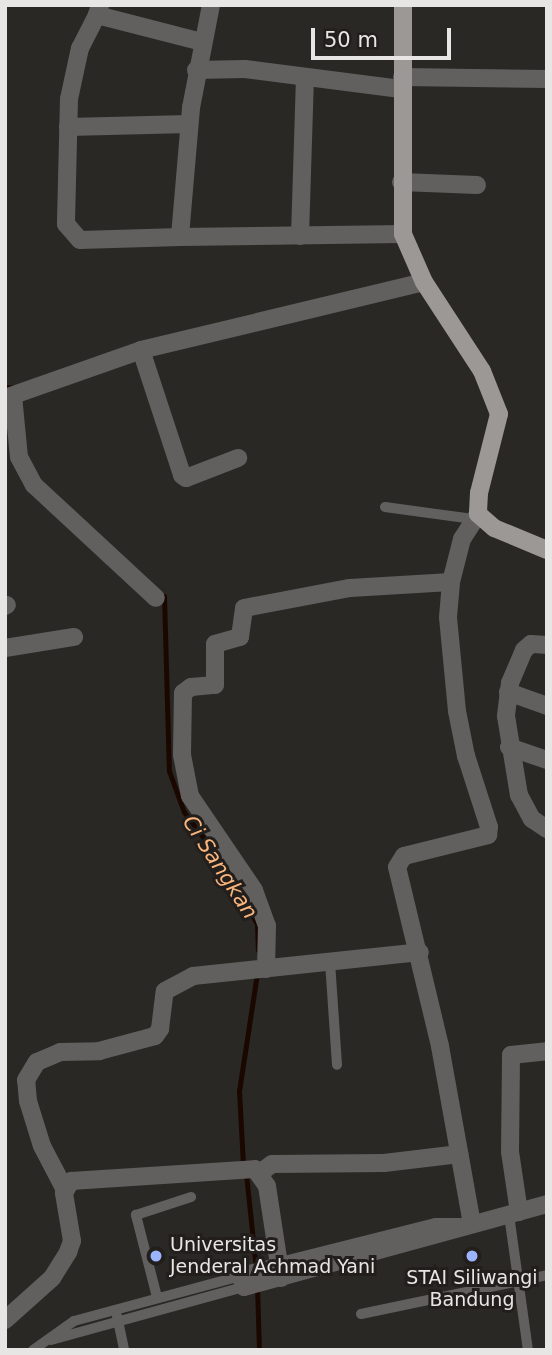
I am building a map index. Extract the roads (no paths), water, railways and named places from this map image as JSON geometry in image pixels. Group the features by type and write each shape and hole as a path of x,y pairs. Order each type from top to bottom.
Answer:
{"main road":[{"path":"403,5 403,234 424,282 485,378 499,426 479,493 476,517 494,528 547,550"}],"street":[{"path":"180,237 196,69 211,5"},
{"path":"202,42 98,10 73,71 68,127 66,224 72,234 80,240 125,241 180,237 403,234"},
{"path":"196,69 244,69 305,77 402,83 547,79"},
{"path":"300,236 305,77"},
{"path":"68,127 189,124"},
{"path":"401,182 477,185"},
{"path":"156,598 34,485 19,457 9,397 141,350 424,282"},
{"path":"141,350 182,474 186,478 238,458"},
{"path":"466,1225 459,1154 420,952 399,860 483,839 489,827 466,756 457,710 448,617 451,582 462,539 476,517"},
{"path":"259,970 267,926 254,890 190,796 182,755 183,693 191,687 215,685 215,644 239,637 243,608 350,587 451,582"},
{"path":"5,648 74,637"},
{"path":"547,645 527,646 508,692 509,747 519,795 532,819 547,829"},
{"path":"508,692 547,706"},
{"path":"509,747 547,760"},
{"path":"5,1320 52,1278 72,1241 64,1188 37,1131 28,1101 29,1071 47,1056 60,1052 99,1051 155,1036 160,1029 165,991 175,982 192,976 420,952"},
{"path":"514,1213 510,1153 511,1058 516,1051 547,1051"},
{"path":"64,1188 71,1181 249,1169 272,1164 384,1163 459,1154"},
{"path":"249,1169 267,1186 277,1273"},
{"path":"246,1281 363,1252 438,1238 466,1225 547,1204"}],"lane":[{"path":"385,507 476,517"},
{"path":"330,962 337,1065"},
{"path":"157,1297 136,1215 191,1197"},
{"path":"514,1213 516,1281 528,1350"},
{"path":"361,1314 547,1275"},
{"path":"33,1350 74,1321 157,1297 246,1281"},
{"path":"44,1342 246,1281"},
{"path":"116,1309 124,1350"}],"waterway":[{"name":"Ci Sangkan","path":"5,387 18,388"},
{"name":"Ci Sangkan","path":"164,596 169,771 184,812 224,865 257,924 258,950"},
{"name":"Ci Sangkan","path":"243,1165 239,1091 257,973"},
{"name":"Ci Sangkan","path":"246,1174 256,1269"},
{"name":"Ci Sangkan","path":"257,1286 259,1350"}],"place":[{"name":"Universitas Jenderal Achmad Yani","path":"156,1256"},
{"name":"STAI Siliwangi Bandung","path":"472,1256"}]}
